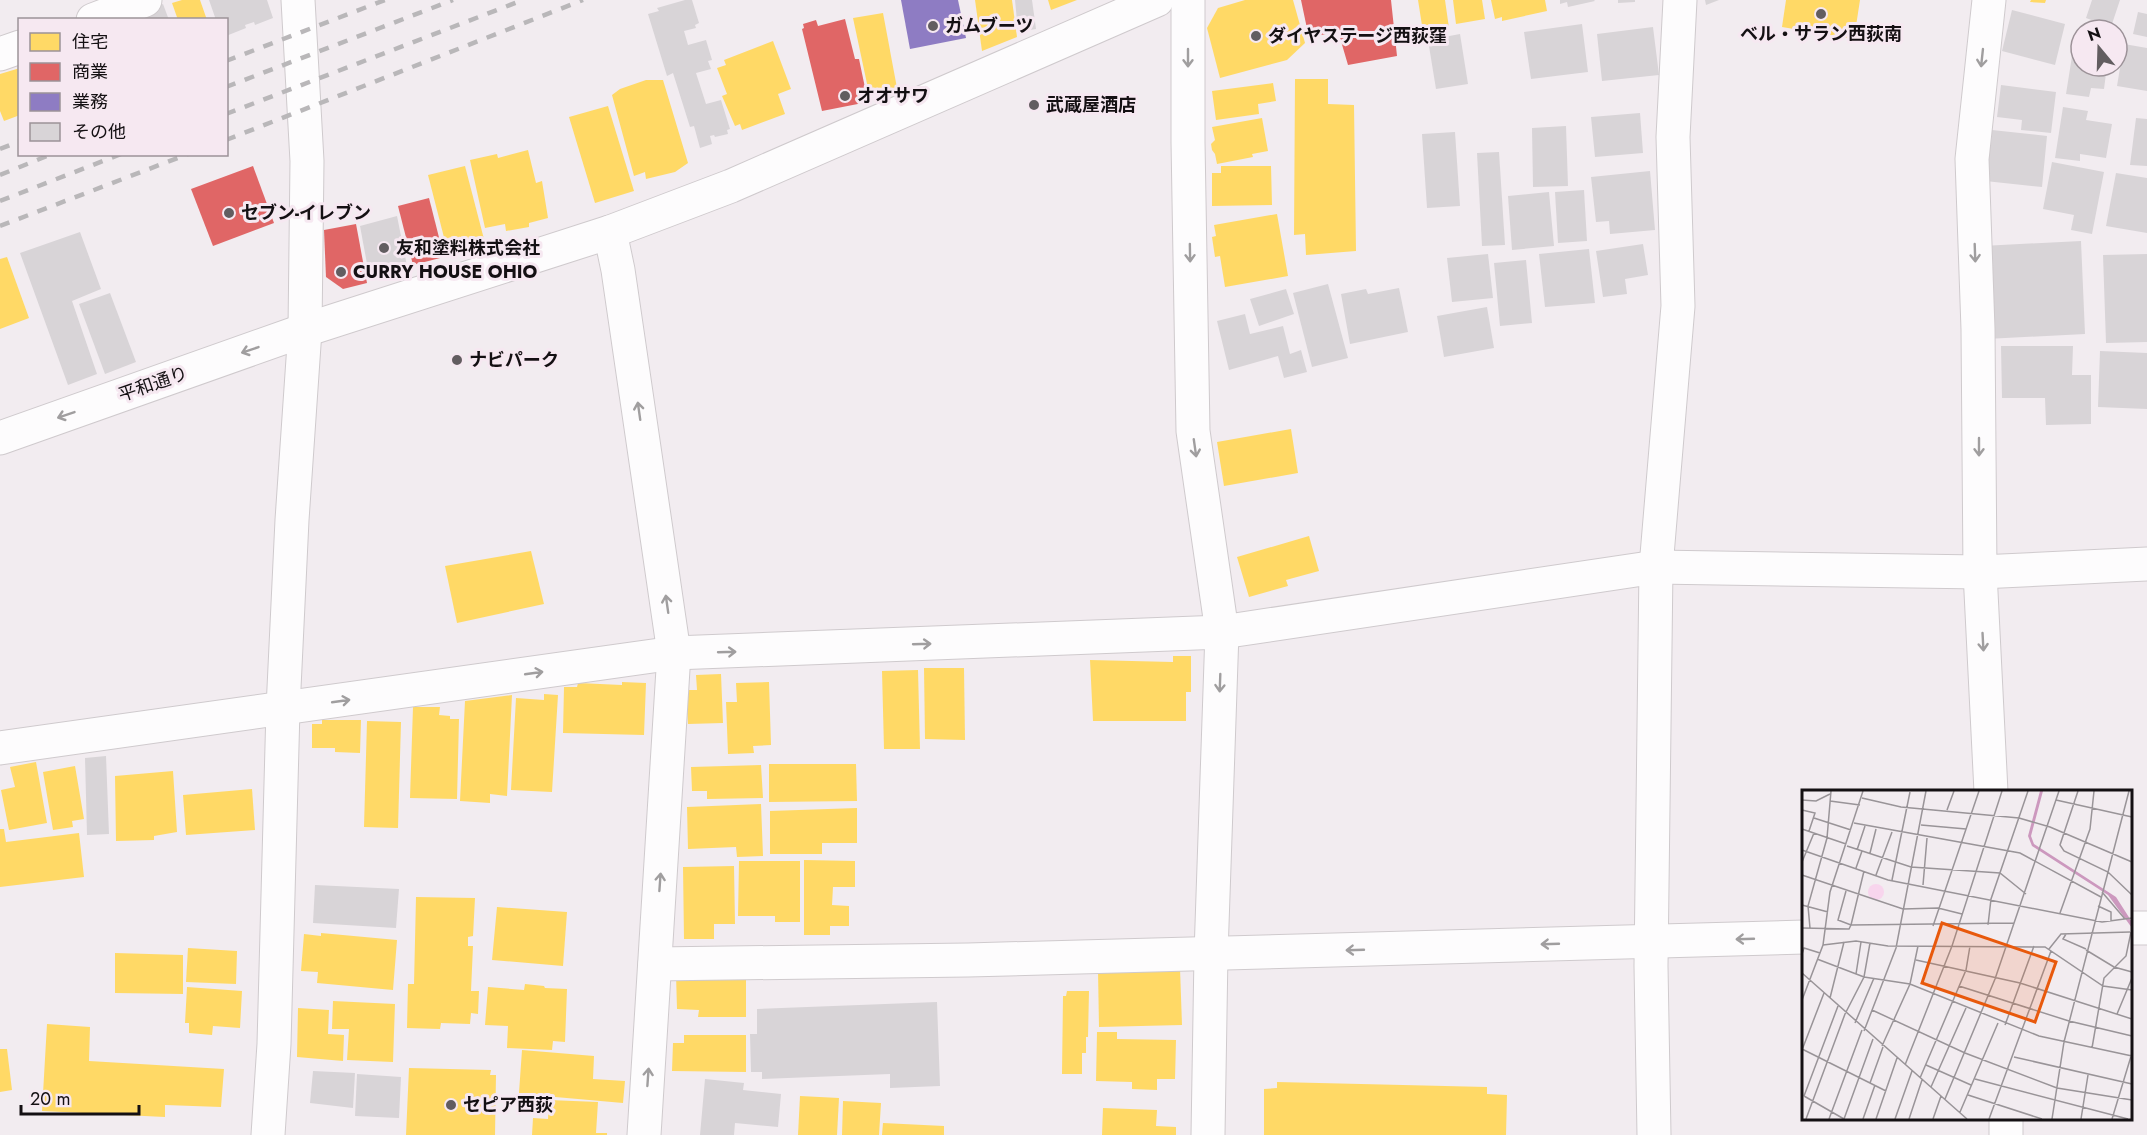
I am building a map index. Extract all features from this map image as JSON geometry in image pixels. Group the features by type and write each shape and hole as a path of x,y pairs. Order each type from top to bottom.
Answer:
{"street":[{"path":"98,18 145,0"},
{"path":"268,1135 274,1032 283,709 292,520 305,330 307,161 298,0"},
{"name":"平和通り","path":"0,438 305,330 610,232 731,186 1157,0"},
{"path":"1188,0 1193,431 1222,632 1211,954 1208,1135"},
{"path":"1654,1135 1651,942 1656,567 1678,306 1673,137 1680,0"},
{"path":"1989,0 1972,159 1978,329 1980,572 1991,790"},
{"path":"0,54 18,48"},
{"path":"610,232 618,270 674,653 644,1135"},
{"path":"0,748 674,653 1222,632 1656,567 1980,572 2147,564"},
{"path":"655,964 968,960 1802,937"}],"building: 住宅":[{"path":"182,0 200,0 206,18 177,18 172,3"},
{"path":"975,0 1012,0 1017,37 982,51"},
{"path":"1048,0 1077,0 1051,10"},
{"name":"ダイヤステージ西荻窪","path":"1245,0 1293,0 1305,43 1287,60 1220,78 1207,28 1218,8"},
{"path":"1418,0 1445,0 1449,28 1423,32"},
{"path":"1453,0 1482,0 1485,19 1456,24"},
{"path":"1491,0 1545,0 1547,11 1502,21 1502,17 1495,19"},
{"name":"ベル・サラン西荻南","path":"1786,0 1860,0 1854,39 1782,27"},
{"path":"2031,0 2046,0 2045,3 2030,2"},
{"path":"883,13 897,88 869,93 853,18"},
{"path":"773,41 791,89 778,94 785,114 742,130 740,124 735,126 722,96 727,94 717,68 726,65 724,60"},
{"path":"18,69 18,116 4,121 0,111 0,74"},
{"path":"1295,79 1328,79 1328,104 1354,105 1356,251 1306,255 1305,234 1294,235"},
{"path":"646,80 663,80 688,163 675,172 646,179 645,172 634,176 612,95 620,89"},
{"path":"1273,83 1276,101 1258,104 1259,114 1216,120 1212,91"},
{"path":"608,106 634,191 595,203 569,117"},
{"path":"1262,118 1268,151 1252,154 1253,157 1217,164 1211,144 1215,140 1212,127"},
{"path":"528,150 536,183 542,181 548,218 529,223 529,227 506,231 505,224 485,228 470,160 497,154 498,158"},
{"path":"465,166 485,243 448,253 428,175"},
{"path":"1221,166 1271,166 1272,205 1212,206 1212,173 1221,173"},
{"path":"1277,214 1288,276 1225,287 1220,256 1215,257 1212,237 1216,236 1214,225"},
{"path":"7,257 29,318 0,329 0,259"},
{"path":"1291,429 1298,473 1224,486 1217,442"},
{"path":"1309,536 1319,571 1286,580 1288,586 1249,597 1237,557"},
{"path":"531,551 544,604 457,623 445,566"},
{"path":"1173,656 1191,656 1191,692 1186,692 1186,721 1093,721 1090,660 1173,662"},
{"path":"924,668 964,668 965,740 925,739"},
{"path":"918,670 920,749 884,749 882,671"},
{"path":"721,674 723,723 688,724 686,690 697,690 696,675"},
{"path":"622,682 646,683 644,735 563,733 564,687 577,687 578,683 622,685"},
{"path":"769,682 771,745 753,746 754,753 728,754 726,702 737,702 736,683"},
{"path":"544,694 558,695 552,792 511,790 516,698 544,700"},
{"path":"512,695 507,796 490,794 490,803 460,801 465,701"},
{"path":"413,707 440,707 439,715 459,719 457,799 410,798"},
{"path":"322,720 361,720 360,753 335,752 335,748 312,748 312,724 322,724"},
{"path":"367,721 401,722 398,828 364,827"},
{"path":"36,762 47,823 9,830 1,790 15,787 10,767"},
{"path":"769,764 856,764 857,801 769,802"},
{"path":"761,765 763,798 707,799 707,791 692,791 691,767"},
{"path":"75,766 84,819 72,821 73,827 53,830 43,772"},
{"path":"173,771 177,832 154,836 154,840 116,841 115,776"},
{"path":"252,789 255,830 186,835 183,795"},
{"path":"761,804 763,856 737,857 736,847 688,849 687,807"},
{"path":"857,808 857,843 822,843 822,854 770,854 770,811"},
{"path":"0,829 4,829 6,842 79,833 84,877 0,887"},
{"path":"804,860 855,861 855,887 833,887 832,905 849,906 849,926 830,926 830,935 804,935"},
{"path":"739,861 800,861 800,922 775,922 775,916 738,916"},
{"path":"734,866 735,924 714,924 714,939 684,939 683,867"},
{"path":"416,897 475,898 473,936 468,937 468,946 473,946 471,991 479,991 478,1014 471,1013 470,1024 441,1023 440,1029 407,1028 408,984 414,984"},
{"path":"497,907 567,912 563,966 492,960"},
{"path":"321,933 397,940 393,990 317,983 318,972 301,971 304,934 321,936"},
{"path":"188,948 237,951 236,984 186,982"},
{"path":"115,953 183,955 183,994 115,993"},
{"path":"1180,968 1182,1025 1099,1027 1098,970"},
{"path":"676,974 746,974 746,1017 698,1017 699,1010 677,1009"},
{"path":"525,984 567,989 565,1042 553,1041 552,1050 507,1048 508,1026 485,1025 488,987 524,990"},
{"path":"187,987 242,991 240,1028 213,1026 212,1035 189,1033 189,1023 185,1023"},
{"path":"1067,991 1089,991 1088,1037 1086,1037 1086,1053 1082,1053 1082,1074 1062,1074 1063,996 1066,996"},
{"path":"333,1001 395,1004 393,1062 347,1060 349,1029 332,1029"},
{"path":"298,1008 329,1010 328,1034 344,1035 343,1061 297,1057"},
{"path":"47,1024 90,1027 89,1061 224,1069 221,1107 165,1105 165,1117 42,1111"},
{"path":"1097,1032 1117,1032 1117,1039 1176,1040 1175,1079 1157,1079 1157,1090 1132,1089 1132,1082 1096,1081"},
{"path":"684,1035 746,1035 746,1072 672,1071 673,1043 684,1043"},
{"path":"0,1049 7,1049 12,1090 0,1092"},
{"path":"522,1050 594,1056 593,1079 625,1081 623,1103 544,1096 543,1109 518,1107"},
{"name":"セピア西荻","path":"409,1068 491,1070 490,1075 496,1075 495,1135 406,1135"},
{"path":"1277,1082 1487,1087 1487,1094 1507,1095 1506,1135 1264,1135 1264,1089 1277,1088"},
{"path":"800,1096 839,1098 837,1135 798,1135"},
{"path":"549,1100 598,1102 596,1133 607,1133 607,1135 532,1135 533,1118 548,1119"},
{"path":"843,1101 881,1103 879,1135 842,1135"},
{"path":"1103,1108 1157,1110 1156,1126 1176,1127 1176,1135 1102,1135"},
{"path":"883,1123 944,1126 944,1135 882,1135"}],"building: 商業":[{"path":"1301,0 1391,0 1397,56 1348,65 1338,31 1309,38"},
{"path":"845,19 855,59 859,59 868,102 822,111 802,29 803,24 816,20 818,26"},
{"path":"253,166 274,223 213,246 191,189"},
{"path":"429,198 444,257 413,265 398,206"},
{"path":"356,224 367,283 343,289 326,277 324,230"}],"building: 業務":[{"path":"901,0 958,0 966,38 910,49"}],"building: その他":[{"path":"209,0 267,0 273,18 255,25 254,22 245,25 246,28 228,35 228,18 215,18"},
{"path":"692,0 699,23 695,25 696,28 684,31 688,45 706,40 712,60 708,61 711,69 696,73 706,104 721,100 730,129 727,130 728,134 710,136 712,144 700,148 694,126 690,127 673,73 667,76 648,14 659,11 657,8"},
{"path":"1015,0 1032,0 1036,29 1018,32"},
{"path":"1560,0 1595,1 1568,7 1567,2 1560,4"},
{"path":"1618,0 1635,0 1635,2 1618,3"},
{"path":"1705,0 1719,0 1706,5"},
{"path":"2092,0 2120,0 2114,18 2086,18"},
{"path":"163,4 168,18 124,18"},
{"path":"2012,10 2065,24 2055,65 2002,51"},
{"path":"2138,12 2147,14 2147,37 2133,34"},
{"path":"1582,24 1588,72 1531,79 1524,32"},
{"path":"1653,27 1659,75 1602,81 1597,34"},
{"path":"1460,34 1468,84 1436,89 1428,40"},
{"path":"2129,45 2147,48 2147,91 2117,86 2118,78 2129,78"},
{"path":"2069,75 2069,78 2105,78 2104,89 2091,88 2089,97 2066,94"},
{"path":"2001,85 2056,92 2051,133 2021,130 2022,120 1997,117"},
{"path":"2063,107 2088,111 2086,120 2112,124 2106,158 2080,154 2080,161 2055,158"},
{"path":"1640,113 1643,153 1595,157 1591,117"},
{"path":"2136,118 2147,119 2147,166 2130,165"},
{"path":"1566,126 1568,186 1533,187 1532,128"},
{"path":"1992,130 2047,136 2042,187 1976,180 1980,144 1991,144"},
{"path":"1455,132 1460,206 1427,208 1422,134"},
{"path":"1499,152 1505,245 1482,246 1477,153"},
{"path":"2052,162 2104,172 2092,234 2071,230 2074,215 2043,209"},
{"path":"1650,171 1655,230 1610,234 1609,221 1596,222 1591,177"},
{"path":"2116,173 2147,178 2147,233 2106,226"},
{"path":"1584,190 1587,241 1558,243 1555,192"},
{"path":"1549,192 1554,246 1512,250 1508,196"},
{"name":"友和塗料株式会社","path":"397,216 408,271 370,280 360,226"},
{"path":"80,232 101,289 72,301 97,374 68,385 20,253"},
{"path":"2081,241 2085,334 1986,339 1982,246"},
{"path":"1643,244 1648,275 1625,279 1627,294 1603,297 1596,251"},
{"path":"1589,249 1595,303 1545,307 1539,254"},
{"path":"1488,254 1493,298 1452,302 1447,258"},
{"path":"2147,254 2147,342 2106,343 2103,255"},
{"path":"1526,260 1532,323 1500,326 1494,263"},
{"path":"1328,284 1348,358 1312,367 1293,293"},
{"path":"1399,288 1408,332 1350,344 1341,294 1366,289 1368,294"},
{"path":"1286,289 1294,314 1259,326 1250,299"},
{"path":"110,293 136,362 105,374 79,304"},
{"path":"1487,307 1494,348 1444,357 1437,316"},
{"path":"1245,314 1250,334 1283,326 1290,354 1301,350 1307,372 1284,378 1278,356 1229,370 1217,321"},
{"path":"2001,346 2073,346 2072,375 2091,375 2091,424 2046,425 2045,398 2002,398"},
{"path":"2100,351 2147,353 2147,409 2098,407"},
{"path":"106,756 109,834 87,835 85,758"},
{"path":"315,885 399,889 396,928 313,923"},
{"path":"937,1002 940,1086 890,1088 890,1074 762,1079 762,1072 751,1072 750,1034 757,1034 757,1009"},
{"path":"313,1071 355,1073 353,1108 310,1103"},
{"path":"357,1074 401,1077 399,1118 355,1116"},
{"path":"705,1079 744,1083 743,1090 781,1094 778,1127 735,1123 734,1135 700,1135"}],"railway":[{"path":"228,60 385,0"},
{"path":"228,86 453,0"},
{"path":"228,113 523,0"},
{"path":"228,139 583,0"},
{"path":"0,149 18,142"},
{"path":"0,175 47,156"},
{"path":"0,201 116,156"},
{"path":"0,226 183,156"}],"place":[{"name":"ベル・サラン西荻南","path":"1821,14"},
{"name":"ガムブーツ","path":"933,26"},
{"name":"ダイヤステージ西荻窪","path":"1256,36"},
{"name":"オオサワ","path":"845,96"},
{"name":"武蔵屋酒店","path":"1034,105"},
{"name":"セブン-イレブン","path":"229,213"},
{"name":"友和塗料株式会社","path":"384,248"},
{"name":"CURRY HOUSE OHIO","path":"341,272"},
{"name":"ナビパーク","path":"457,360"},
{"name":"セピア西荻","path":"451,1105"}]}
